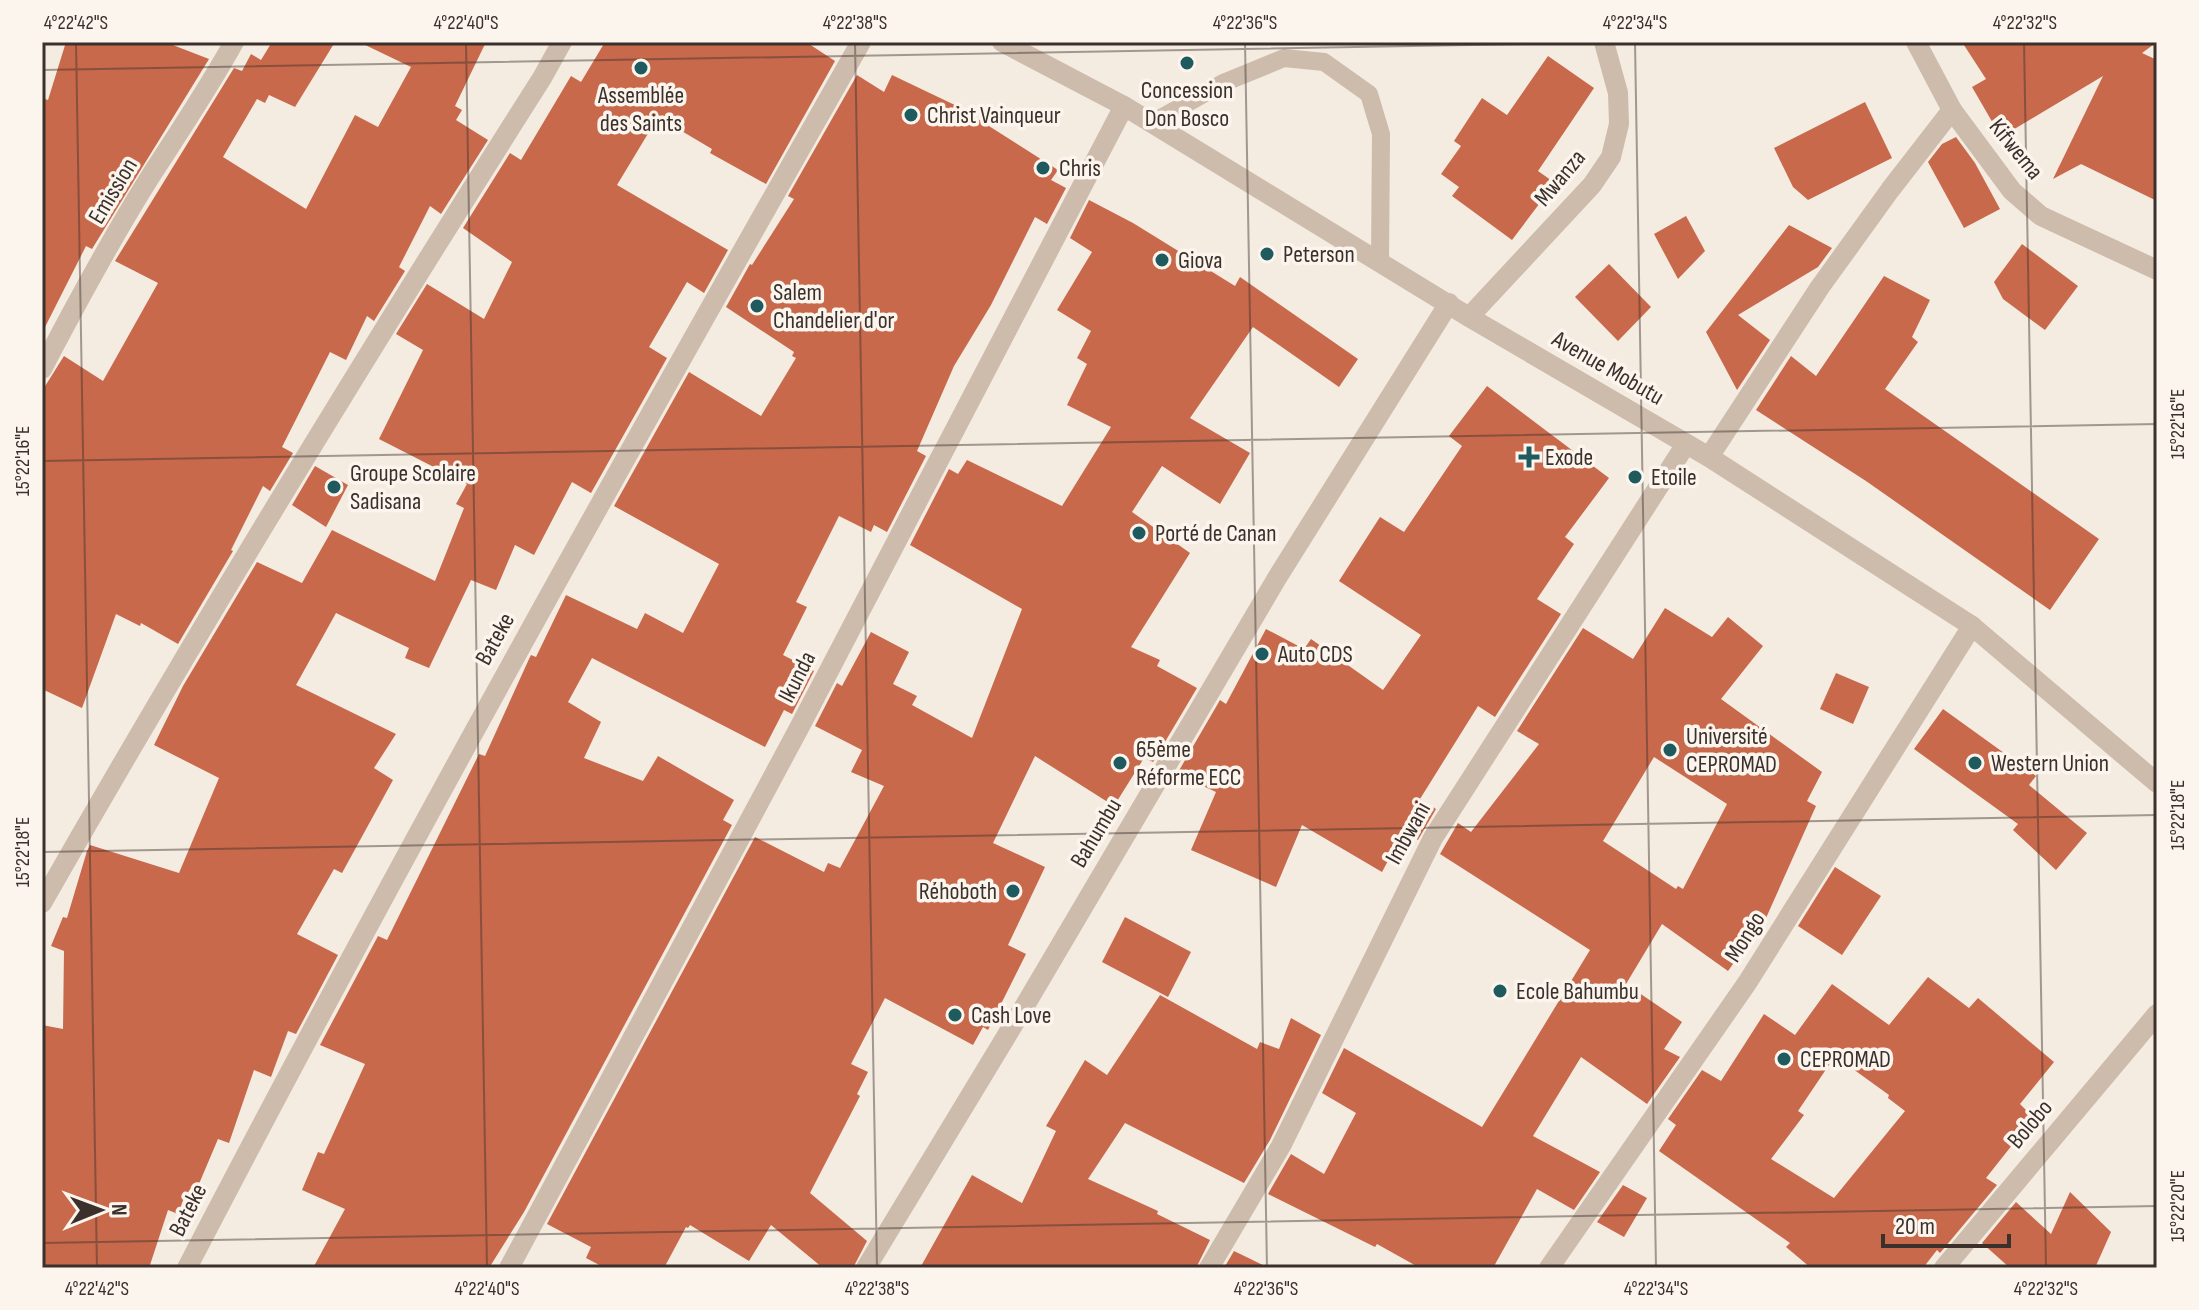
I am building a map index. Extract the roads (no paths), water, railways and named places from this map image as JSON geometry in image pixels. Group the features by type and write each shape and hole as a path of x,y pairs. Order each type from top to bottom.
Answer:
{"street":[{"name":"Emission","path":"42,369 99,265 234,42"},
{"path":"42,903 124,759 388,319 562,42"},
{"name":"Bateke","path":"187,1268 306,1039 592,517 861,42"},
{"name":"Avenue Mobutu","path":"1002,42 1124,106 1469,317 1709,457 1972,626 2157,783"},
{"name":"Mwanza","path":"1469,317 1592,185 1611,157 1619,124 1618,93 1604,42"},
{"name":"Kifwema","path":"1916,42 1952,110 2012,191 2041,216 2157,270"},
{"name":"Ikunda","path":"509,1268 798,730 1124,106"},
{"path":"1709,457 1820,287 1952,110"},
{"name":"Bahumbu","path":"866,1268 1277,578 1449,303"},
{"name":"Imbwani","path":"1209,1268 1281,1146 1433,838 1686,444"},
{"name":"Mongo","path":"1549,1268 1747,983 1972,626"},
{"name":"Bolobo","path":"1944,1268 2157,1014"}],"lane":[{"path":"1152,123 1223,83 1284,58 1324,62 1369,94 1381,134 1380,262"}],"place":[{"name":"Concession Don Bosco","path":"1187,63"},
{"name":"Assemblée des Saints","path":"641,68"},
{"name":"Christ Vainqueur","path":"911,115"},
{"name":"Chris","path":"1043,168"},
{"name":"Peterson","path":"1267,254"},
{"name":"Giova","path":"1162,260"},
{"name":"Salem Chandelier d'or","path":"757,306"},
{"name":"Exode","path":"1529,457"},
{"name":"Etoile","path":"1635,477"},
{"name":"Groupe Scolaire Sadisana","path":"334,487"},
{"name":"Porté de Canan","path":"1139,533"},
{"name":"Auto CDS","path":"1262,654"},
{"name":"Université CEPROMAD","path":"1670,750"},
{"name":"65ème Réforme ECC","path":"1120,763"},
{"name":"Western Union","path":"1975,763"},
{"name":"Réhoboth","path":"1013,891"},
{"name":"Ecole Bahumbu","path":"1500,991"},
{"name":"Cash Love","path":"955,1015"},
{"name":"CEPROMAD","path":"1784,1059"}]}
